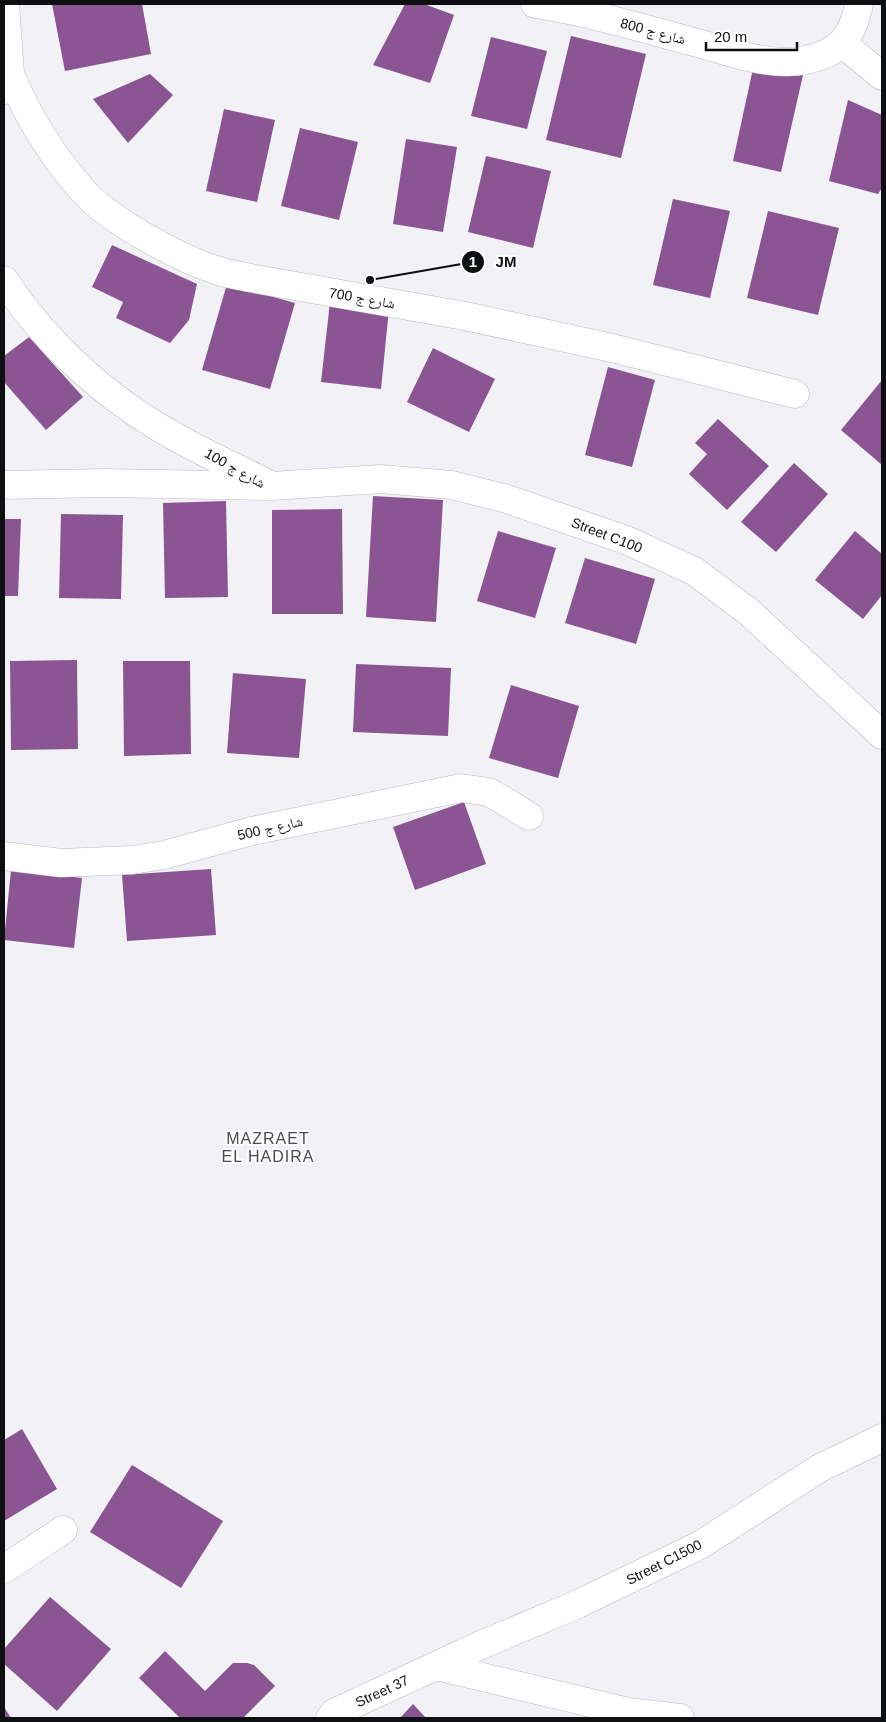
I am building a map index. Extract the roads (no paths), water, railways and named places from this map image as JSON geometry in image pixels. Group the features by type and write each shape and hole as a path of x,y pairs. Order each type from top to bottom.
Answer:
{"street":[{"path":"5,4 7,83"},
{"name":"شارع ج 800","path":"535,4 571,6 765,60 805,61 843,44"},
{"path":"859,4 856,21 843,44 882,76"},
{"name":"شارع ج 700","path":"7,83 50,148 86,194 101,208 127,225 194,262 215,270 250,278 465,316 612,348 795,394"},
{"name":"شارع ج 100","path":"4,280 42,329 112,395 160,428 271,486"},
{"name":"Street C100","path":"271,486 381,479 452,485 507,499 626,540 694,571 749,612 882,735"},
{"name":"شارع ج 100","path":"4,485 106,483 271,486"},
{"name":"شارع ج 500","path":"4,856 61,863 133,860 164,855 252,831 461,788 489,792 529,816"},
{"name":"Street C1500","path":"436,1666 532,1622 578,1604 700,1545 820,1468 882,1438"},
{"path":"4,1569 63,1530"},
{"path":"436,1666 629,1712 680,1718"},
{"name":"Street 37","path":"330,1718 334,1713 436,1666"}],"place":[{"name":"JM","path":"370,280"}],"district":[{"name":"MAZRAET EL HADIRA","path":"268,1147"}]}
